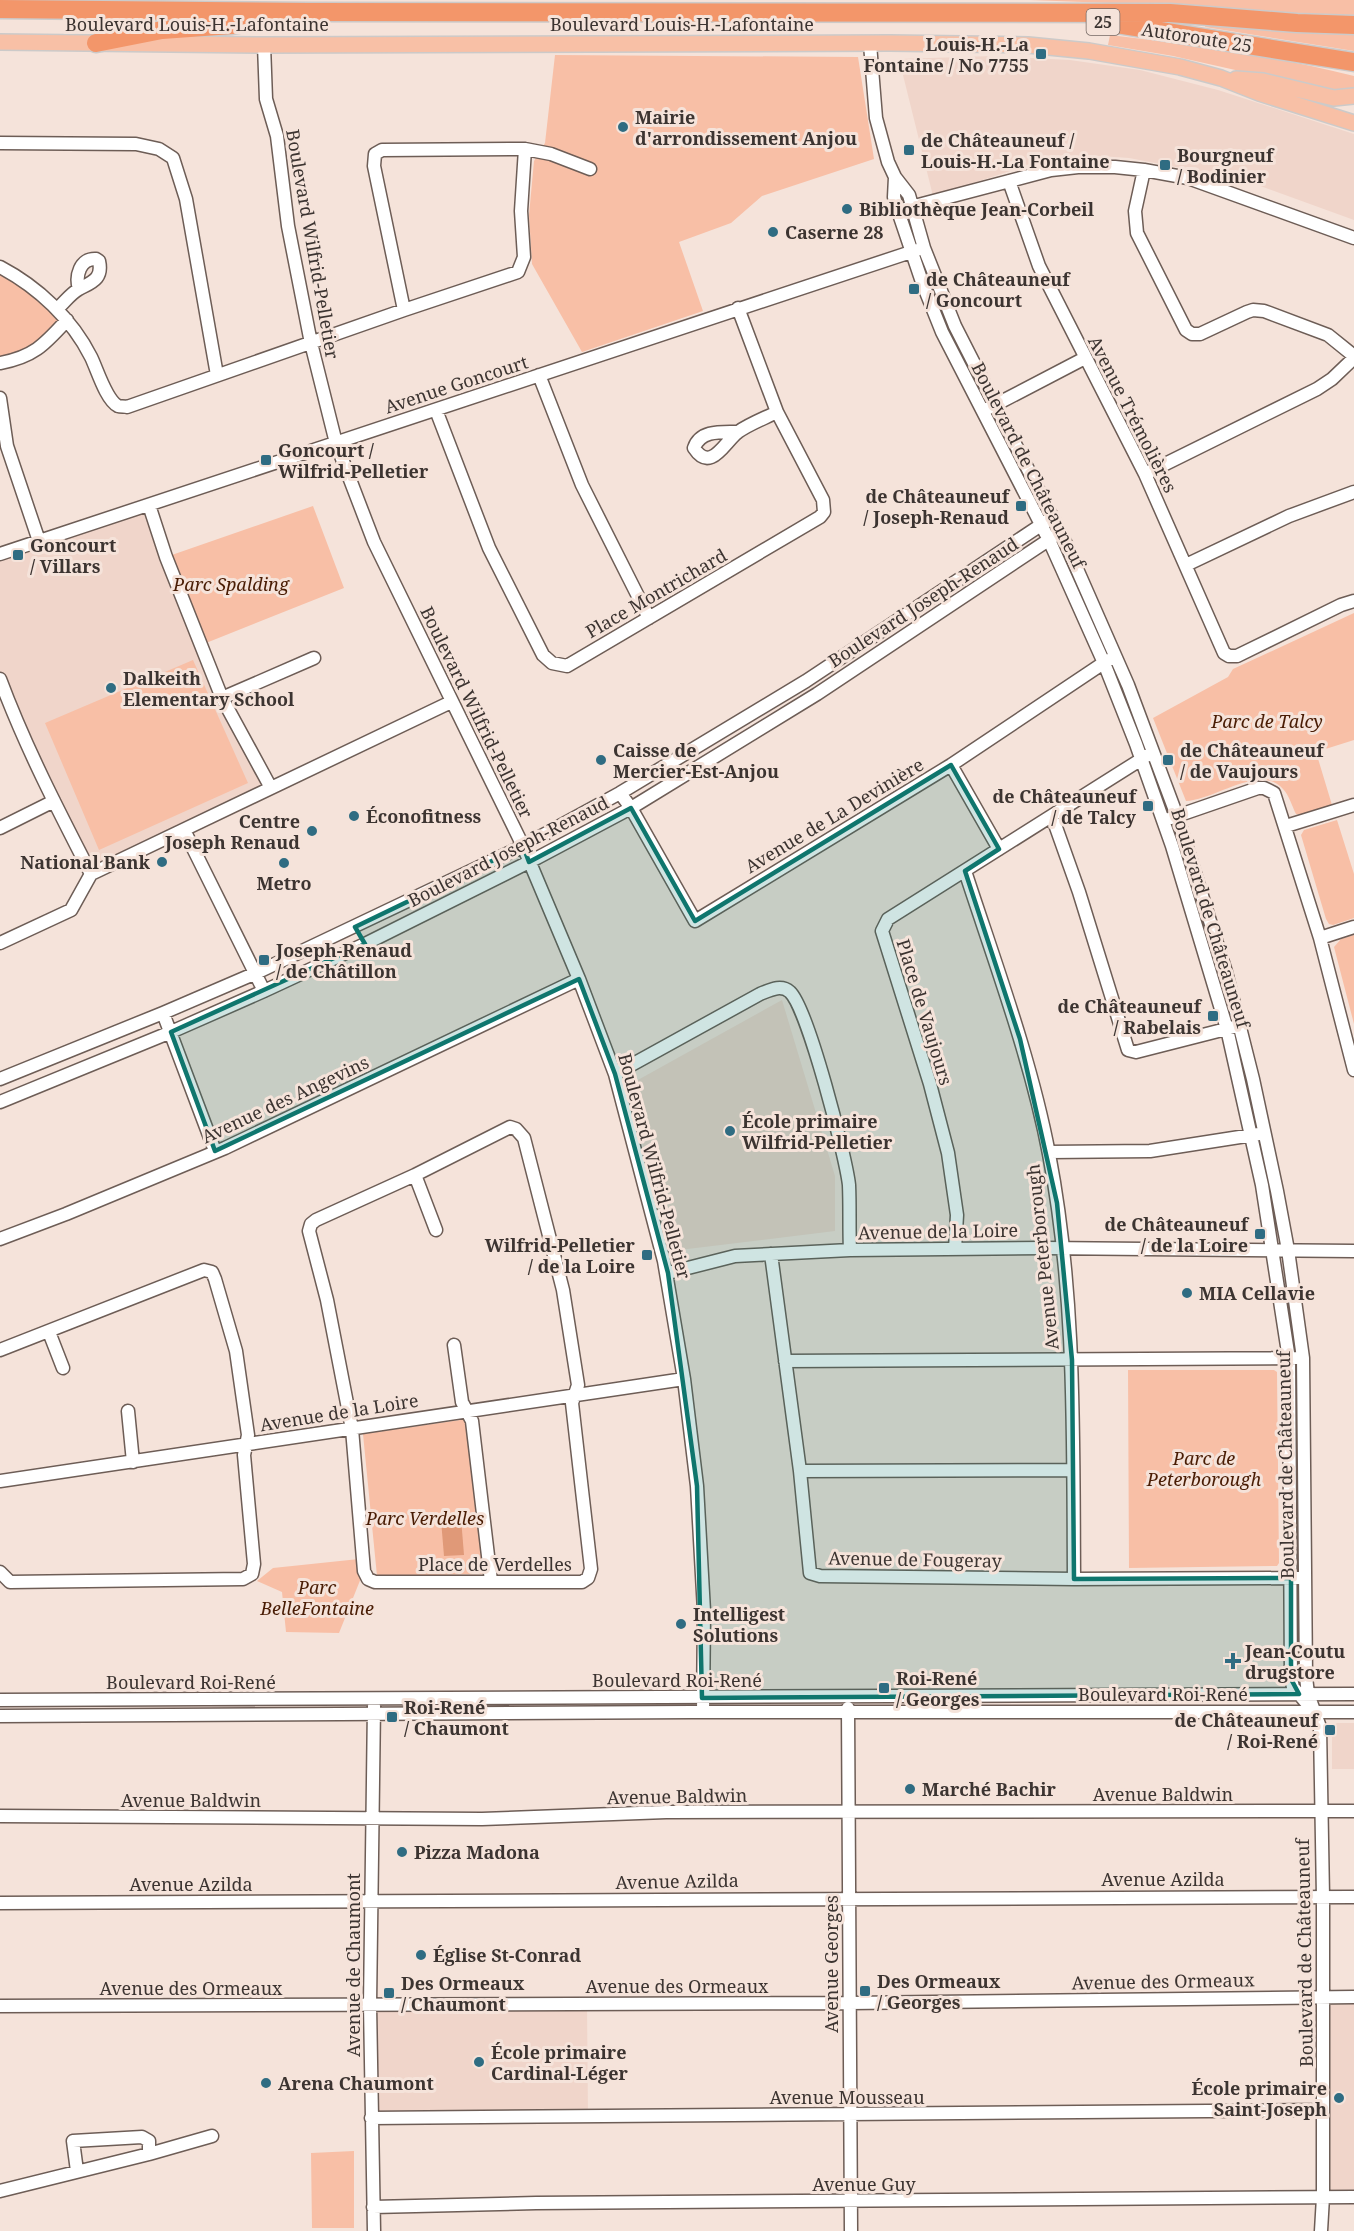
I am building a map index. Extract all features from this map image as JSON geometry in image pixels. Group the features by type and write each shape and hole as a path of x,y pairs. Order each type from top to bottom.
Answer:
{"highway":[{"name":"25","path":"0,9 308,12 1040,13"},
{"path":"96,43 162,30 231,25 308,12"},
{"path":"1040,13 1170,13 1354,25"},
{"name":"Autoroute 25","path":"1040,13 1263,47 1351,63"}],"main road":[{"name":"Boulevard Louis-H.-Lafontaine","path":"0,42 264,45 998,44 1078,49 1150,60 1221,78 1259,93 1354,123"},
{"path":"1221,78 1263,81 1334,98 1354,96"}],"street":[{"name":"Boulevard de Châteauneuf","path":"870,44 876,118 885,154 895,177 905,188 913,207 924,248 955,326 1053,517 1116,656 1177,816 1214,930 1240,1026 1265,1133 1288,1250 1303,1358 1306,1677 1303,1694"},
{"name":"Boulevard Wilfrid-Pelletier","path":"264,45 266,99 277,136 288,226 311,343 336,443 374,542 523,846 579,979 615,1074 668,1273 697,1486 704,1611 703,1712"},
{"path":"0,143 136,144 159,149 173,158 186,199 218,375"},
{"path":"404,310 374,166 375,154 382,150 525,149 551,154 590,169"},
{"path":"0,267 17,276 67,320 91,355 110,399 118,406 127,407 518,272 524,257 521,211 525,149"},
{"path":"898,211 1051,170 1078,167 1144,170 1188,178 1354,238"},
{"path":"1144,170 1135,211 1137,233 1186,330 1192,334 1200,334 1247,312 1264,311 1328,335 1354,357 1332,379 1317,389 1144,474"},
{"name":"Boulevard de Châteauneuf","path":"895,177 894,197 898,211 942,332 1049,540 1104,663 1141,759 1164,821 1197,924 1227,1029 1252,1136 1274,1251 1289,1359 1291,1679 1314,1712 1320,1727 1323,1897 1321,2231"},
{"name":"Avenue Trémolières","path":"1010,180 1018,211 1039,266 1144,474 1224,653 1234,657 1341,605 1354,601"},
{"name":"Avenue Goncourt","path":"0,554 924,248"},
{"path":"57,309 79,289"},
{"name":"Place Montrichard","path":"436,410 489,548 543,654 552,663 567,666 820,517 824,512 823,500 777,412 738,308"},
{"path":"0,363 27,357 44,346 67,320"},
{"path":"982,411 1084,358"},
{"path":"539,375 582,485 649,618"},
{"path":"0,398 4,447 39,541"},
{"path":"737,432 777,412"},
{"path":"1186,565 1289,516 1354,492"},
{"path":"149,505 166,557 222,698 271,788"},
{"name":"Boulevard Joseph-Renaud","path":"0,1079 256,973 523,846 620,793 806,681 1053,517"},
{"name":"Boulevard Joseph-Renaud","path":"0,1102 264,991 530,862 631,808 817,694 1060,532"},
{"name":"Avenue de La Devinière","path":"620,793 631,808 695,921 951,765 1116,656"},
{"path":"222,698 314,658"},
{"path":"0,679 54,801 91,874"},
{"path":"0,943 71,910 91,874 451,702"},
{"name":"Place de Vaujours","path":"955,1249 957,1215 948,1153 930,1084 882,931 888,919 1154,752"},
{"path":"951,765 999,849"},
{"path":"1164,821 1264,788 1275,794 1350,1038 1354,1070"},
{"path":"0,828 54,801"},
{"path":"1286,826 1354,805"},
{"path":"1052,816 1080,892 1128,1050 1136,1052 1240,1026"},
{"path":"184,830 264,991"},
{"name":"Avenue Peterborough","path":"965,871 1020,1039 1048,1152 1063,1250 1072,1360 1074,1579"},
{"path":"447,883 455,899"},
{"path":"355,927 364,944"},
{"path":"1320,938 1354,927"},
{"name":"Avenue des Angevins","path":"0,1239 66,1214 215,1151 579,979"},
{"path":"615,1074 760,994 777,988 789,991 798,1004 807,1027 836,1126 849,1184 850,1250"},
{"path":"163,1013 215,1151"},
{"path":"352,1429 327,1300 309,1231 311,1224 510,1128 516,1129 524,1138 562,1290 578,1385 575,1395"},
{"path":"1048,1152 1150,1151 1265,1133"},
{"path":"415,1175 436,1230"},
{"name":"Avenue de la Loire","path":"668,1273 735,1256 850,1250 1354,1251"},
{"name":"Avenue de Fougeray","path":"771,1254 800,1471 810,1574 819,1576 1074,1579 1305,1578"},
{"path":"0,1350 204,1270 212,1272 236,1351 248,1435 244,1455 254,1564 252,1574 243,1579 10,1582 0,1572"},
{"path":"49,1332 63,1368"},
{"path":"454,1345 462,1402 472,1421 491,1581"},
{"path":"785,1361 1303,1358"},
{"name":"Avenue de la Loire","path":"0,1481 684,1379"},
{"name":"Place de Verdelles","path":"352,1429 364,1571 368,1579 375,1582 582,1582 588,1578 591,1569 572,1403 575,1395"},
{"path":"128,1411 133,1462"},
{"path":"800,1471 1073,1470"},
{"name":"Boulevard Roi-René","path":"0,1700 1354,1694"},
{"name":"Avenue Georges","path":"848,1697 851,2231"},
{"name":"Avenue de Chaumont","path":"374,2231 370,2005 375,1699"},
{"name":"Boulevard Roi-René","path":"0,1716 703,1712 1354,1712"},
{"name":"Avenue Baldwin","path":"0,1816 482,1819 666,1812 1354,1811"},
{"name":"Avenue Azilda","path":"0,1903 1354,1897"},
{"name":"Avenue des Ormeaux","path":"0,2006 1354,1997"},
{"name":"Avenue Mousseau","path":"371,2118 1323,2110"},
{"path":"0,2191 212,2136"},
{"path":"77,2171 73,2141 142,2137 149,2141 149,2154"},
{"name":"Avenue Guy","path":"374,2207 547,2203 1354,2197"}],"highlighted area":[{"path":"951,765 999,849 965,871 1020,1039 1057,1203 1072,1360 1074,1579 1291,1578 1291,1679 1299,1694 702,1698 697,1486 668,1273 615,1074 579,979 215,1151 171,1032 365,944 355,927 523,846 529,862 631,808 695,921"}],"shaded area":[{"path":"993,56 1070,60 1140,70 1218,90 1354,134 1354,220 1244,180 1129,158 1084,155 1029,165 933,196 899,59"},
{"name":"Dalkeith Elementary School","path":"149,505 201,645 271,788 91,874 0,679 0,554"},
{"name":"École primaire Wilfrid-Pelletier","path":"782,1000 835,1176 835,1231 671,1251 627,1086"},
{"path":"461,1518 464,1555 444,1556 441,1520"},
{"path":"1337,1723 1354,1723 1354,1769 1332,1769 1332,1735 1335,1734 1335,1729 1331,1727"},
{"name":"École primaire Saint-Joseph","path":"1323,1997 1354,2000 1354,2197 1323,2197"},
{"name":"École primaire Cardinal-Léger","path":"587,2005 588,2116 371,2116 372,2009"}],"green space":[{"path":"1030,0 1354,0 1354,18 1136,4"},
{"path":"1206,24 1354,32 1354,51 1205,27"},
{"path":"1110,35 1233,52 1324,69 1354,76 1354,90 1333,92 1173,56 1108,45"},
{"path":"555,55 858,57 874,159 762,196 731,223 679,242 703,311 582,352 532,264 529,215 534,161 545,143"},
{"path":"0,267 67,320 44,346 0,363"},
{"name":"Parc Spalding","path":"313,506 344,588 201,645 166,557"},
{"name":"Parc de Talcy","path":"1354,613 1354,740 1316,752 1332,805 1301,815 1296,814 1283,789 1273,782 1262,780 1250,781 1186,801 1153,718 1228,677 1233,669"},
{"path":"193,660 248,783 99,850 45,723"},
{"path":"1337,820 1354,874 1354,918 1333,925 1329,924 1326,919 1301,835 1304,830"},
{"path":"1354,935 1354,1024 1334,947 1341,939"},
{"name":"Parc de Peterborough","path":"1128,1370 1274,1370 1277,1372 1279,1563 1277,1566 1129,1568"},
{"name":"Parc Verdelles","path":"467,1419 484,1574 377,1576 363,1434"},
{"name":"Parc BelleFontaine","path":"359,1559 361,1578 339,1633 286,1632 282,1592 257,1581 273,1568"},
{"path":"354,2151 354,2228 312,2228 311,2153"}],"place":[{"name":"Louis-H.-La Fontaine / No 7755","path":"1041,54"},
{"name":"Mairie d'arrondissement Anjou","path":"623,127"},
{"name":"de Châteauneuf / Louis-H.-La Fontaine","path":"909,150"},
{"name":"Bourgneuf / Bodinier","path":"1165,165"},
{"name":"Bibliothèque Jean-Corbeil","path":"847,209"},
{"name":"Caserne 28","path":"773,232"},
{"name":"de Châteauneuf / Goncourt","path":"914,289"},
{"name":"Goncourt / Wilfrid-Pelletier","path":"266,460"},
{"name":"de Châteauneuf / Joseph-Renaud","path":"1021,506"},
{"name":"Goncourt / Villars","path":"18,555"},
{"name":"Dalkeith Elementary School","path":"111,688"},
{"name":"Caisse de Mercier-Est-Anjou","path":"601,760"},
{"name":"de Châteauneuf / de Vaujours","path":"1168,760"},
{"name":"de Châteauneuf / de Talcy","path":"1148,806"},
{"name":"Éconofitness","path":"354,816"},
{"name":"Centre Joseph Renaud","path":"312,831"},
{"name":"National Bank","path":"162,862"},
{"name":"Metro","path":"284,863"},
{"name":"Joseph-Renaud / de Châtillon","path":"264,960"},
{"name":"de Châteauneuf / Rabelais","path":"1213,1016"},
{"name":"École primaire Wilfrid-Pelletier","path":"730,1131"},
{"name":"de Châteauneuf / de la Loire","path":"1260,1234"},
{"name":"Wilfrid-Pelletier / de la Loire","path":"647,1255"},
{"name":"MIA Cellavie","path":"1187,1293"},
{"name":"Intelligest Solutions","path":"681,1624"},
{"name":"Jean-Coutu drugstore","path":"1233,1661"},
{"name":"Roi-René / Georges","path":"884,1688"},
{"name":"Roi-René / Chaumont","path":"392,1717"},
{"name":"de Châteauneuf / Roi-René","path":"1330,1730"},
{"name":"Marché Bachir","path":"910,1789"},
{"name":"Pizza Madona","path":"402,1852"},
{"name":"Église St-Conrad","path":"421,1955"},
{"name":"Des Ormeaux / Georges","path":"865,1991"},
{"name":"Des Ormeaux / Chaumont","path":"389,1993"},
{"name":"École primaire Cardinal-Léger","path":"479,2062"},
{"name":"Arena Chaumont","path":"266,2083"},
{"name":"École primaire Saint-Joseph","path":"1339,2098"}]}
